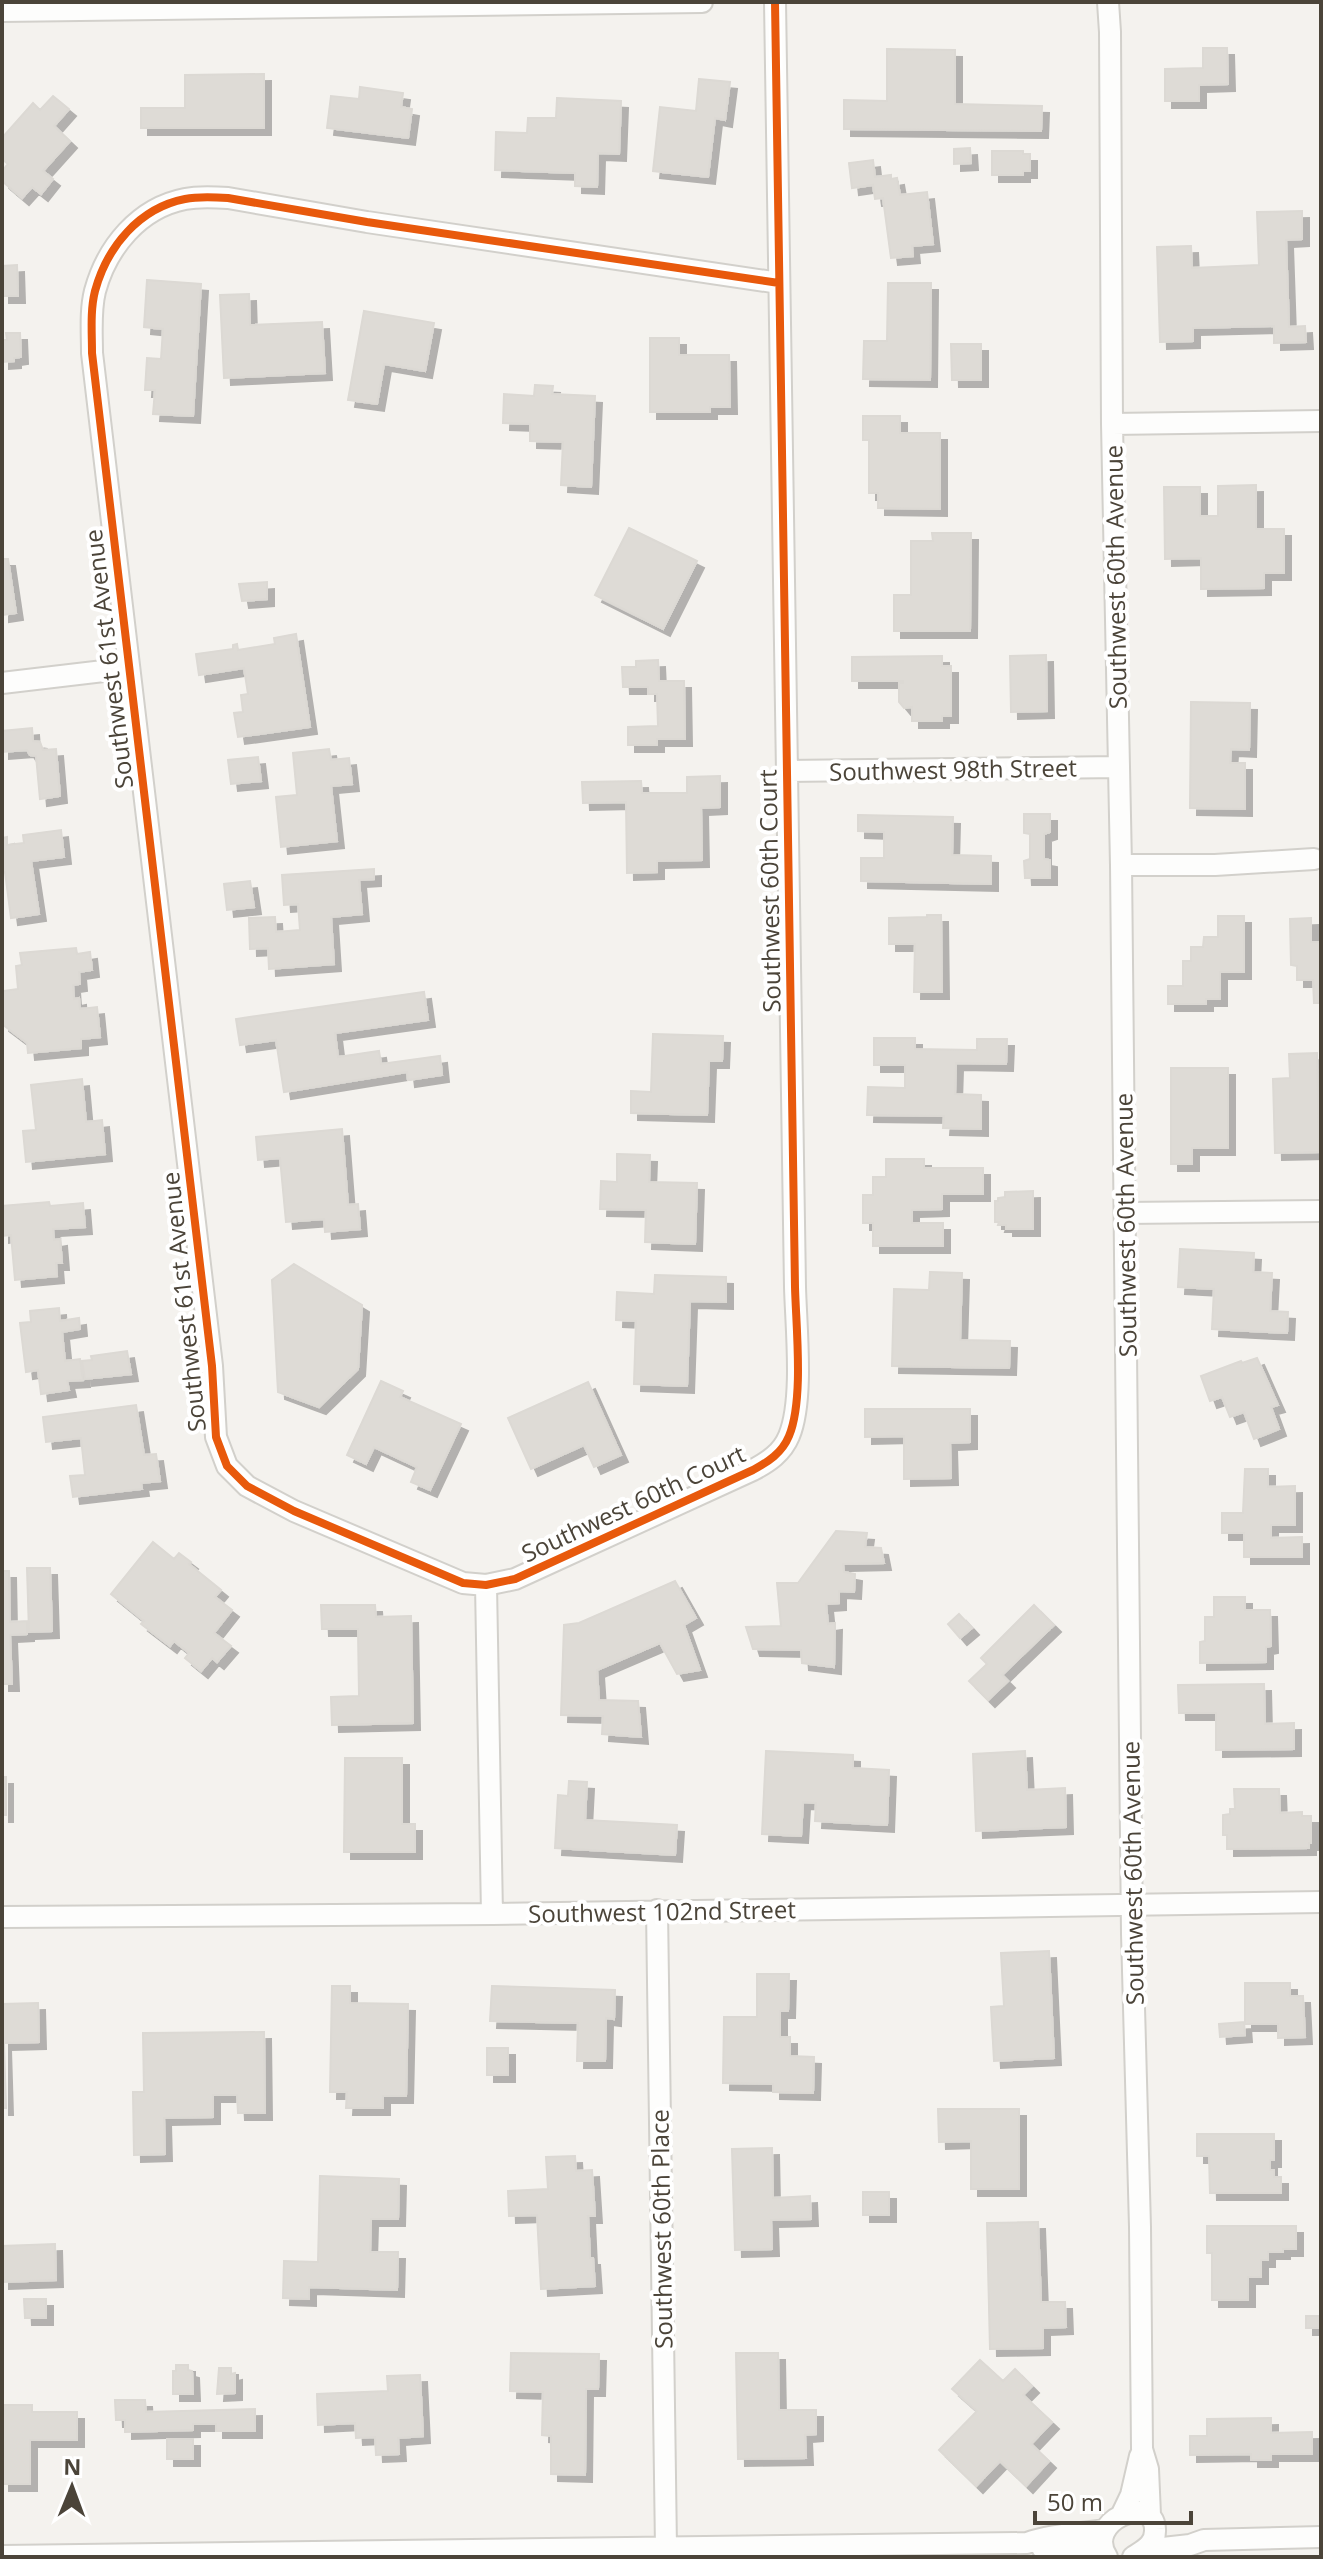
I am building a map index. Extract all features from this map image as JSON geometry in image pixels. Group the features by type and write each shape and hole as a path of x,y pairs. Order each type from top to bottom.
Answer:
{"street":[{"path":"2,11 144,5 702,2"},
{"name":"Southwest 60th Court","path":"486,1585 530,1573 753,1470 780,1451 793,1423 797,1372 775,2"},
{"name":"Southwest 60th Avenue","path":"1108,2 1132,1905 1142,2449 1131,2495 1121,2516"},
{"name":"Southwest 61st Avenue","path":"486,1585 453,1580 294,1511 247,1486 227,1466 221,1454 213,1416 212,1366 92,353 95,292 111,255 135,222 150,212 186,199 228,198 367,222 779,283"},
{"path":"1112,424 1321,421"},
{"path":"2,683 129,668"},
{"name":"Southwest 98th Street","path":"786,771 1119,767"},
{"path":"1121,865 1215,865 1314,859"},
{"path":"1125,1213 1321,1211"},
{"path":"486,1585 492,1914"},
{"name":"Southwest 102nd Street","path":"2,1917 492,1914 1321,1902"},
{"name":"Southwest 60th Place","path":"657,1910 666,2548"},
{"name":"Southwest 60th Avenue","path":"1142,2449 1148,2469 1152,2519"},
{"path":"1027,2543 1046,2535 1078,2535 1105,2530 1121,2516 1136,2511 1164,2529 1188,2533 1204,2540"},
{"path":"1139,2553 1153,2541 1152,2519"},
{"path":"2,2556 1027,2543 1105,2555 1101,2545 1105,2530"},
{"path":"1139,2553 1204,2540 1321,2537"}],"building":[{"path":"1203,48 1227,48 1228,84 1199,85 1199,101 1165,101 1165,69 1203,68"},
{"path":"887,49 955,50 955,104 1042,106 1041,131 844,129 844,100 887,101"},
{"path":"264,74 264,128 141,128 141,108 185,108 185,75"},
{"path":"699,79 730,82 725,120 715,118 708,177 653,171 660,107 696,111"},
{"path":"360,87 403,93 401,107 412,109 408,138 327,128 331,96 359,99"},
{"path":"53,96 69,109 54,126 70,141 43,171 53,179 41,194 32,187 22,198 2,181 2,171 8,164 2,159 2,138 33,103 40,110"},
{"path":"557,98 621,101 619,154 598,153 597,187 575,186 575,173 495,170 496,132 527,133 528,118 556,118"},
{"path":"970,148 971,163 954,164 954,149"},
{"path":"992,151 1023,151 1023,154 1030,154 1030,171 1023,171 1023,175 992,175"},
{"path":"873,160 875,177 891,175 891,179 897,178 900,195 927,192 933,244 912,246 913,256 891,258 883,198 875,199 873,185 852,188 849,163"},
{"path":"1302,211 1302,239 1286,240 1289,327 1305,326 1306,342 1274,343 1274,326 1193,328 1193,341 1160,342 1157,247 1191,246 1192,268 1259,265 1257,212"},
{"path":"17,265 18,296 2,296 2,266"},
{"path":"147,280 201,284 193,416 153,414 155,390 145,390 147,358 161,359 163,329 144,327"},
{"path":"888,283 931,283 930,380 863,379 864,341 887,341"},
{"path":"249,294 250,325 322,322 325,373 224,378 220,295"},
{"path":"364,311 434,323 425,371 384,364 377,404 348,400"},
{"path":"6,333 20,333 21,357 2,362 2,340 7,340"},
{"path":"650,338 679,338 679,355 729,355 730,407 710,407 710,412 650,412"},
{"path":"951,344 981,344 981,380 952,380"},
{"path":"535,385 553,386 552,394 595,396 591,487 561,485 563,442 530,441 530,424 503,423 504,394 534,396"},
{"path":"863,416 900,416 900,433 940,433 940,509 878,508 878,493 869,493 869,440 863,440"},
{"path":"1256,485 1256,529 1284,529 1284,573 1264,573 1264,588 1201,589 1201,558 1165,559 1164,487 1200,487 1200,516 1218,516 1218,486"},
{"path":"629,528 697,561 663,629 595,595"},
{"path":"932,533 971,533 970,631 894,631 894,595 911,595 911,541 933,541"},
{"path":"2,559 8,559 16,613 2,615"},
{"path":"267,582 267,599 242,601 239,584"},
{"path":"296,634 310,727 238,737 234,713 243,712 241,695 248,694 244,668 199,675 196,654 233,649 233,645 237,644 238,650 275,644 274,638"},
{"path":"1046,655 1047,711 1011,712 1010,656"},
{"path":"942,656 942,666 951,666 951,716 942,716 942,721 912,721 912,707 904,708 899,702 899,683 903,681 852,681 852,657"},
{"path":"658,660 659,681 684,681 685,739 657,739 657,745 628,745 628,727 658,726 657,694 648,694 648,687 623,687 622,667 636,667 636,661"},
{"path":"1191,702 1250,703 1249,750 1231,749 1230,763 1245,763 1245,809 1190,808"},
{"path":"32,728 33,741 40,742 43,750 56,749 60,796 40,799 36,756 30,755 27,750 2,752 2,731"},
{"path":"329,749 331,760 349,758 352,784 331,786 337,841 281,847 276,797 297,795 293,753"},
{"path":"258,757 261,781 231,784 228,760"},
{"path":"720,776 720,807 701,808 702,860 657,861 657,872 627,873 626,802 583,803 582,782 641,781 642,793 687,793 687,777"},
{"path":"1024,814 1050,814 1050,832 1044,834 1044,859 1050,860 1050,878 1025,878 1024,861 1030,859 1030,834 1024,833"},
{"path":"858,815 953,817 952,855 991,856 991,884 861,881 861,858 884,858 884,832 858,831"},
{"path":"61,830 64,857 31,861 39,914 11,918 5,872 2,873 2,838 7,837 7,845 24,843 23,835"},
{"path":"374,869 374,879 359,880 362,914 331,917 334,964 269,969 268,948 250,949 249,918 275,917 276,932 300,930 298,904 284,905 282,875"},
{"path":"250,881 254,907 227,910 224,884"},
{"path":"941,915 942,992 914,992 915,944 889,944 889,918"},
{"path":"1218,916 1244,916 1244,972 1220,972 1220,999 1206,999 1206,1004 1168,1004 1168,986 1183,986 1183,961 1191,961 1191,947 1203,947 1204,937 1218,937"},
{"path":"1311,918 1311,942 1321,942 1321,1003 1314,1003 1313,980 1297,980 1297,966 1291,965 1290,919"},
{"path":"76,948 77,954 90,952 92,970 79,972 80,984 73,985 74,999 79,998 80,1009 97,1007 100,1037 81,1039 81,1048 28,1053 27,1043 2,1024 2,993 18,989 16,966 22,965 20,953"},
{"path":"424,992 428,1020 335,1033 338,1057 379,1051 381,1064 440,1056 442,1075 408,1080 407,1072 284,1092 276,1040 240,1045 236,1019"},
{"path":"653,1034 723,1036 722,1061 709,1061 707,1115 631,1113 631,1091 651,1092"},
{"path":"874,1038 915,1038 915,1049 977,1050 977,1039 1007,1039 1006,1064 956,1063 955,1094 981,1095 981,1129 943,1128 944,1116 867,1115 868,1087 905,1088 905,1065 874,1065"},
{"path":"1317,1053 1319,1152 1275,1153 1273,1079 1290,1078 1289,1054"},
{"path":"1171,1068 1228,1068 1228,1148 1192,1148 1192,1164 1171,1164"},
{"path":"82,1079 86,1122 102,1120 105,1154 26,1162 23,1131 36,1130 31,1085"},
{"path":"342,1129 348,1205 358,1204 360,1229 325,1232 324,1219 286,1222 280,1158 258,1160 256,1137"},
{"path":"617,1154 650,1155 649,1182 697,1183 695,1244 645,1242 646,1210 600,1209 601,1181 617,1182"},
{"path":"886,1159 924,1159 924,1168 983,1168 983,1194 942,1194 942,1209 912,1210 912,1223 943,1223 943,1246 873,1246 873,1223 863,1223 863,1195 873,1195 873,1177 886,1177"},
{"path":"1033,1191 1033,1229 1006,1229 1006,1225 995,1222 995,1201 1005,1197 1005,1192"},
{"path":"49,1202 50,1206 83,1203 85,1227 53,1229 54,1240 60,1239 62,1263 56,1263 57,1276 15,1280 11,1235 2,1236 2,1206"},
{"path":"1180,1249 1254,1253 1253,1272 1272,1273 1270,1311 1288,1312 1287,1333 1212,1329 1214,1289 1178,1287"},
{"path":"294,1264 362,1305 358,1369 319,1407 278,1392 272,1280"},
{"path":"930,1272 962,1273 960,1340 1010,1341 1009,1368 892,1366 894,1289 929,1290"},
{"path":"655,1275 726,1277 726,1302 690,1301 687,1386 634,1384 636,1321 616,1320 617,1292 654,1294"},
{"path":"59,1308 60,1321 79,1318 80,1329 62,1332 65,1361 80,1359 83,1380 67,1381 69,1390 41,1394 38,1370 26,1372 20,1323 31,1322 30,1311"},
{"path":"127,1351 131,1374 85,1379 82,1361 92,1360 91,1356"},
{"path":"1257,1358 1278,1405 1271,1407 1279,1429 1254,1439 1244,1412 1230,1417 1222,1397 1210,1401 1201,1376"},
{"path":"381,1381 403,1391 400,1397 461,1424 430,1490 411,1482 417,1467 374,1447 366,1464 347,1455"},
{"path":"588,1382 621,1455 594,1467 584,1445 531,1469 508,1418"},
{"path":"136,1405 144,1455 156,1454 160,1481 141,1483 142,1489 73,1497 70,1476 85,1475 81,1438 46,1442 43,1417"},
{"path":"865,1409 970,1409 970,1442 950,1443 951,1478 904,1479 904,1436 865,1437"},
{"path":"1245,1469 1268,1469 1268,1487 1295,1486 1295,1525 1271,1525 1271,1538 1302,1537 1302,1557 1244,1557 1244,1533 1222,1533 1222,1513 1243,1513"},
{"path":"836,1531 867,1533 865,1547 881,1548 884,1563 843,1564 844,1572 855,1574 854,1592 839,1591 839,1603 826,1604 828,1624 835,1623 834,1667 802,1663 801,1650 753,1649 746,1627 781,1626 777,1583 798,1583"},
{"path":"153,1542 174,1559 179,1553 191,1562 189,1564 221,1590 215,1597 232,1610 214,1633 231,1646 217,1662 212,1658 201,1671 185,1658 189,1653 174,1641 170,1646 141,1624 144,1621 111,1594"},
{"path":"27,1568 50,1568 52,1631 29,1632"},
{"path":"2,1571 9,1571 10,1622 27,1621 27,1634 10,1635 12,1684 2,1684"},
{"path":"675,1581 696,1618 684,1625 700,1670 677,1674 660,1643 597,1670 599,1700 638,1701 641,1737 602,1734 603,1716 561,1715 564,1625 579,1623"},
{"path":"1214,1597 1245,1597 1245,1610 1270,1610 1271,1646 1266,1647 1266,1662 1200,1663 1200,1642 1205,1641 1205,1617 1214,1617"},
{"path":"321,1605 375,1605 376,1617 411,1616 413,1723 332,1725 331,1697 359,1696 358,1629 322,1629"},
{"path":"1034,1605 1054,1625 1002,1675 1008,1681 988,1700 969,1681 987,1664 981,1658"},
{"path":"959,1614 972,1628 960,1638 948,1624"},
{"path":"1264,1684 1265,1724 1294,1723 1294,1749 1216,1750 1216,1713 1179,1713 1178,1685"},
{"path":"766,1751 853,1755 853,1768 889,1770 887,1825 815,1821 816,1803 803,1802 801,1836 762,1834"},
{"path":"1025,1751 1027,1790 1065,1788 1066,1827 976,1831 973,1754"},
{"path":"345,1758 402,1758 402,1824 415,1824 415,1852 344,1852"},
{"path":"2,1777 6,1777 6,1815 2,1815"},
{"path":"569,1781 587,1782 585,1820 677,1825 675,1855 555,1848 558,1795 568,1796"},
{"path":"1234,1789 1279,1789 1280,1813 1302,1812 1302,1816 1311,1816 1309,1848 1227,1849 1223,1815 1235,1809"},
{"path":"1049,1951 1054,2058 994,2061 991,2007 1004,2006 1001,1953"},
{"path":"757,1974 789,1974 788,2011 780,2011 780,2037 790,2037 790,2056 814,2057 813,2093 773,2092 773,2084 723,2083 724,2017 757,2017"},
{"path":"1245,1983 1290,1983 1290,1996 1303,1996 1305,2037 1278,2038 1278,2024 1245,2024"},
{"path":"332,1986 350,1986 350,2003 408,2004 406,2096 383,2096 383,2108 346,2108 347,2092 330,2092"},
{"path":"492,1986 615,1990 614,2019 606,2018 605,2061 577,2061 578,2023 490,2021"},
{"path":"38,2003 39,2042 4,2043 6,2108 2,2108 2,2004"},
{"path":"1244,2022 1245,2035 1220,2037 1219,2024"},
{"path":"264,2032 265,2113 238,2113 237,2095 213,2095 213,2117 164,2118 165,2154 134,2155 133,2092 144,2092 143,2033"},
{"path":"487,2048 508,2048 508,2075 487,2075"},
{"path":"938,2109 1019,2109 1019,2189 971,2189 971,2141 939,2142"},
{"path":"1197,2134 1274,2134 1274,2160 1270,2160 1270,2170 1274,2170 1274,2177 1281,2177 1281,2193 1210,2193 1209,2156 1197,2156"},
{"path":"772,2148 773,2198 810,2196 811,2219 771,2220 772,2249 735,2250 732,2149"},
{"path":"575,2156 576,2171 592,2170 595,2216 588,2216 595,2286 541,2289 537,2215 509,2216 508,2191 548,2189 546,2157"},
{"path":"320,2176 399,2179 398,2219 371,2219 370,2252 398,2252 397,2290 309,2287 309,2299 283,2298 284,2261 318,2262"},
{"path":"863,2192 889,2192 889,2215 863,2215"},
{"path":"1038,2222 1041,2302 1065,2302 1066,2327 1043,2328 1043,2348 990,2349 987,2223"},
{"path":"1207,2226 1296,2226 1296,2249 1268,2252 1268,2260 1261,2260 1261,2277 1248,2277 1248,2300 1212,2300 1212,2253 1207,2253"},
{"path":"55,2244 56,2280 2,2282 2,2246"},
{"path":"24,2299 46,2299 46,2318 25,2318"},
{"path":"1306,2316 1321,2316 1321,2328 1306,2328"},
{"path":"511,2353 599,2354 598,2389 586,2389 585,2475 551,2474 551,2436 542,2435 543,2392 510,2391"},
{"path":"736,2353 778,2353 779,2410 816,2410 816,2434 805,2435 806,2458 738,2459"},
{"path":"980,2360 1003,2381 1015,2369 1032,2386 1023,2395 1052,2422 1031,2444 1049,2461 1026,2486 1000,2461 976,2486 939,2450 977,2411 952,2389"},
{"path":"176,2365 188,2365 188,2370 192,2371 193,2394 173,2394"},
{"path":"219,2368 231,2368 231,2374 235,2373 235,2393 217,2394"},
{"path":"420,2375 423,2436 398,2438 399,2454 376,2455 375,2437 356,2438 355,2423 318,2425 317,2394 388,2391 387,2376"},
{"path":"115,2400 145,2400 146,2412 255,2409 255,2431 216,2431 216,2424 193,2424 193,2430 125,2432 125,2420 116,2420"},
{"path":"2,2405 32,2405 32,2412 77,2412 77,2440 30,2440 30,2484 2,2484"},
{"path":"1271,2418 1271,2433 1312,2432 1312,2454 1271,2454 1271,2460 1251,2460 1251,2454 1190,2455 1190,2436 1207,2436 1207,2419"},
{"path":"167,2439 193,2439 193,2459 167,2459"}],"cycle path":[{"path":"775,2 798,1363 794,1421 783,1447 753,1470 515,1579 486,1585 463,1583 294,1511 247,1486 227,1466 216,1437 212,1366 92,353 95,291 108,259 139,220 168,204 206,197 779,283"}]}
